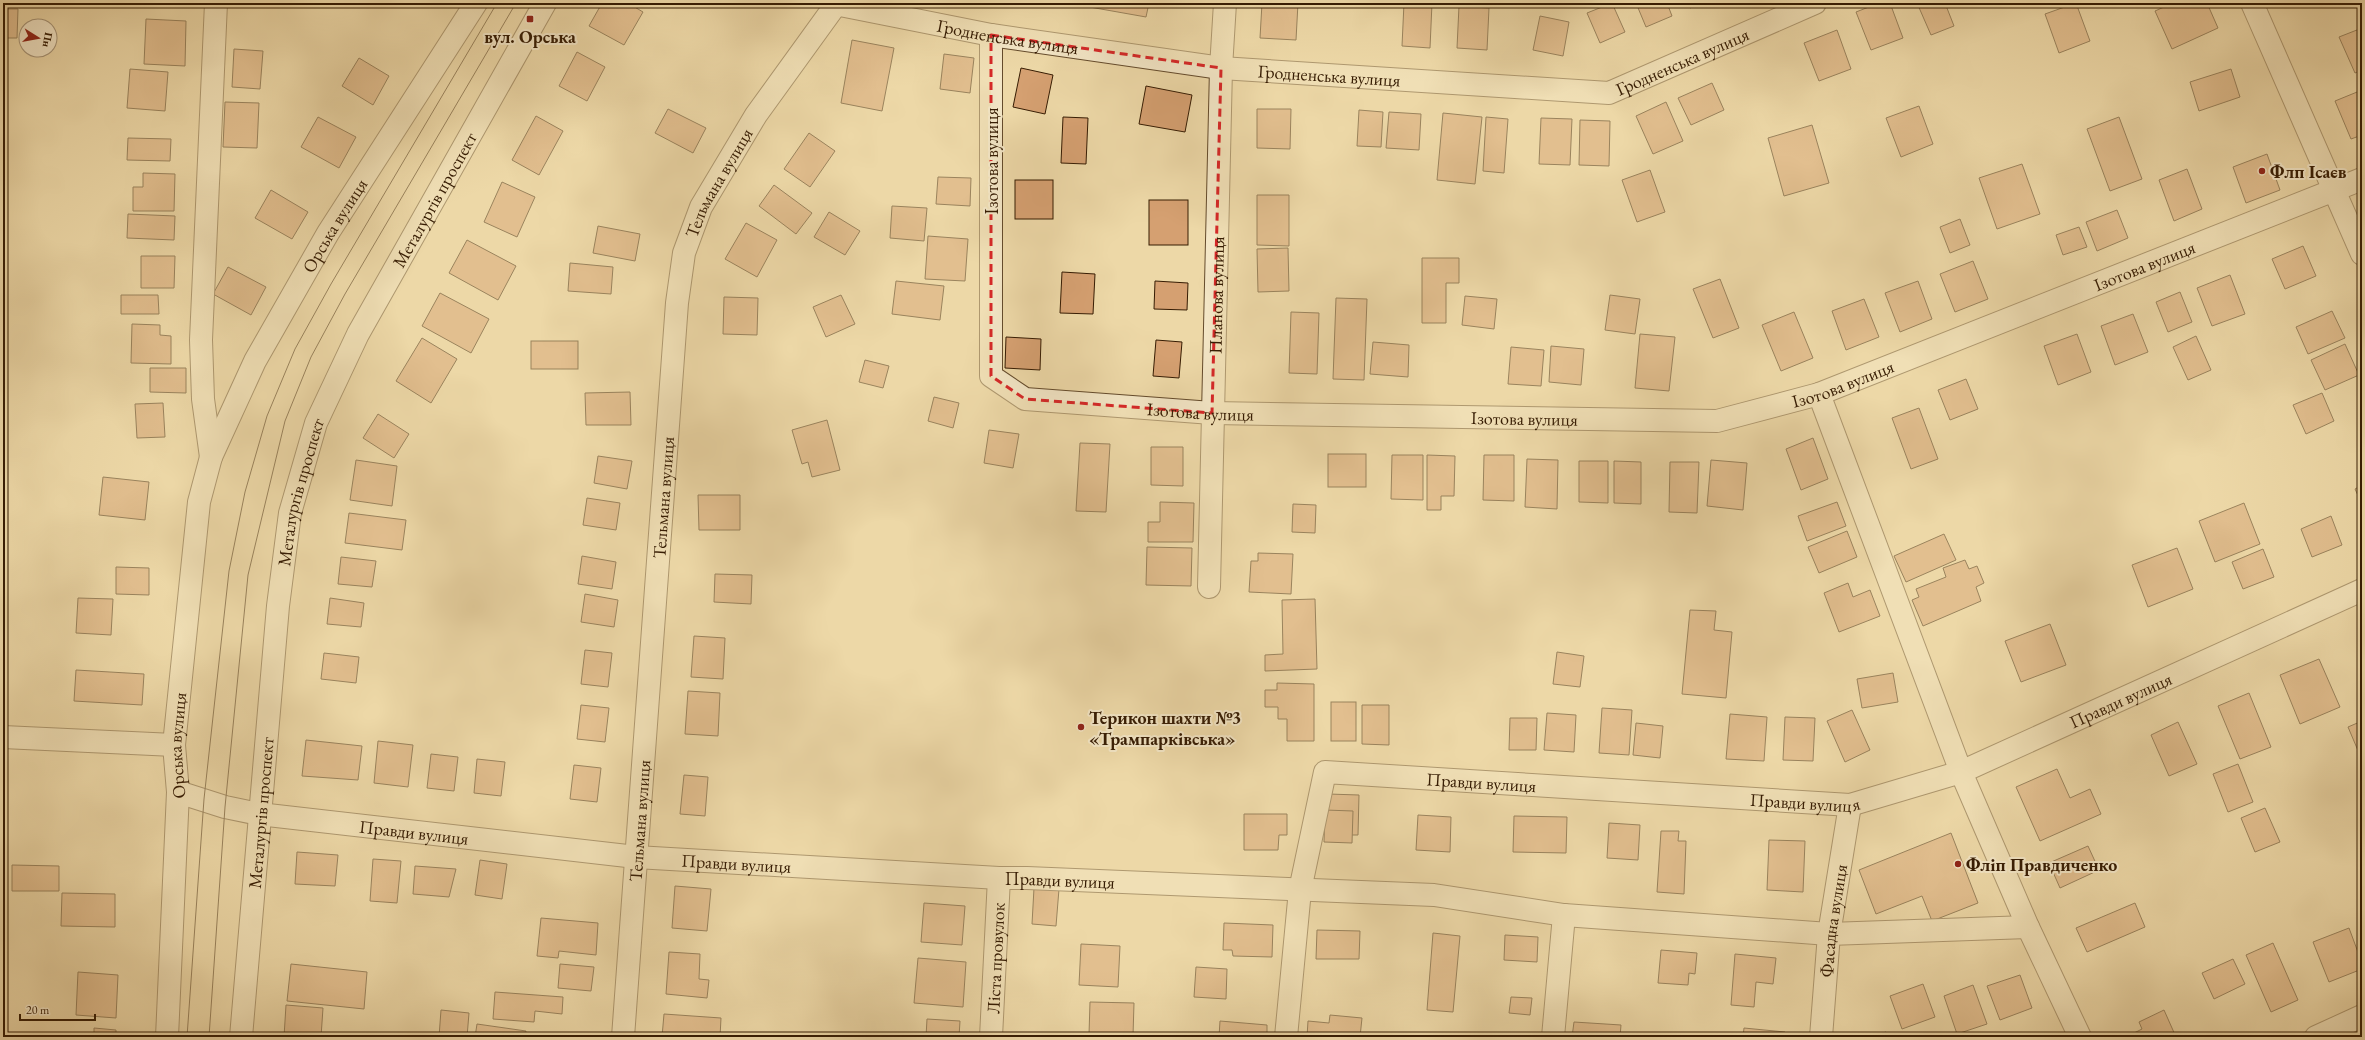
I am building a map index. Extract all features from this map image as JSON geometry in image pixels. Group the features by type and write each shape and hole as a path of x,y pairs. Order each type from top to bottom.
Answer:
{"street":[{"name":"Орська вулиця","path":"211,457 203,399 200,340 216,3"},
{"name":"Орська вулиця","path":"167,1037 178,792 174,745 198,502 211,457 255,361 328,233 476,3"},
{"name":"Металургів проспект","path":"242,1037 259,814 278,606 290,513 316,423 358,334 545,3"},
{"name":"Гродненська вулиця","path":"835,3 991,35 1221,68 1609,94 1814,3"},
{"name":"Тельмана вулиця","path":"623,1037 677,303 684,253 701,206 756,114 835,3"},
{"name":"Планова вулиця","path":"1209,587 1221,68 1225,3"},
{"path":"2252,3 2362,254"},
{"name":"Ізотова вулиця","path":"991,35 991,376 1025,399 1212,413 1717,421 1819,394 2335,191 2362,179"},
{"path":"1819,394 1961,772 2028,927 2080,1037"},
{"name":"Правди вулиця","path":"1300,890 1325,772 1850,805 1961,772 2362,590"},
{"path":"3,737 174,745"},
{"name":"Правди вулиця","path":"178,792 225,807 259,814 636,857 999,878 1434,895 1564,915 1829,934 2028,927"},
{"name":"Фасадна вулиця","path":"1821,1037 1829,934 1850,805"},
{"name":"Ліста провулок","path":"991,1037 999,878"},
{"path":"1286,1037 1300,890"},
{"path":"1553,1037 1564,915"},
{"path":"2316,1037 2362,1016"}],"highlighted area":[{"path":"991,35 1221,68 1212,413 1025,399 991,376"}],"building":[{"path":"602,3 628,3 643,12 624,45 589,26"},
{"path":"1067,3 1149,3 1146,17"},
{"path":"1262,3 1298,3 1296,40 1260,38"},
{"path":"1404,3 1432,3 1430,48 1402,46"},
{"path":"1612,3 1625,32 1600,43 1587,13"},
{"path":"1636,3 1667,3 1672,16 1646,27"},
{"path":"1688,3 1702,3 1690,8"},
{"path":"1879,3 1890,3 1903,38 1871,50 1856,12"},
{"path":"1917,3 1945,3 1954,26 1931,35"},
{"path":"2076,3 2090,41 2059,53 2045,14"},
{"path":"2173,3 2207,3 2218,28 2172,49 2155,11"},
{"path":"1459,6 1489,8 1487,50 1457,48"},
{"path":"3,9 18,9 17,38 3,38"},
{"path":"1540,16 1569,22 1563,56 1533,50"},
{"path":"146,19 186,21 185,66 144,64"},
{"path":"2362,28 2362,70 2355,73 2339,37"},
{"path":"1837,30 1851,69 1819,81 1804,43"},
{"path":"852,40 894,48 882,111 841,103"},
{"path":"234,49 263,51 260,89 232,87"},
{"path":"577,52 605,67 587,101 559,86"},
{"path":"944,54 974,58 970,93 940,89"},
{"path":"359,58 389,76 373,105 342,86"},
{"path":"1021,68 1053,75 1045,114 1013,107"},
{"path":"130,69 168,72 165,111 127,108"},
{"path":"2231,69 2240,97 2199,111 2190,82"},
{"path":"1712,83 1724,110 1691,125 1678,98"},
{"path":"1146,86 1192,95 1185,132 1139,124"},
{"path":"2362,90 2362,135 2351,139 2335,101"},
{"path":"225,102 259,103 257,148 223,147"},
{"path":"1666,102 1683,141 1653,154 1636,116"},
{"path":"1919,106 1933,144 1901,157 1886,118"},
{"path":"668,109 706,128 693,153 655,133"},
{"path":"1257,109 1291,109 1290,149 1257,148"},
{"path":"1359,110 1383,112 1381,147 1357,146"},
{"path":"1389,112 1421,114 1419,150 1386,148"},
{"path":"1443,113 1482,117 1475,184 1437,180"},
{"path":"536,116 563,131 539,175 512,160"},
{"path":"318,117 356,137 339,168 301,147"},
{"path":"1063,117 1088,118 1086,164 1061,163"},
{"path":"1486,117 1508,119 1504,173 1483,171"},
{"path":"2119,117 2142,179 2110,191 2087,129"},
{"path":"1541,118 1572,119 1570,165 1539,164"},
{"path":"1580,120 1610,121 1609,166 1579,165"},
{"path":"1812,125 1829,183 1784,196 1768,138"},
{"path":"809,133 835,151 810,187 784,169"},
{"path":"128,138 171,139 170,161 127,160"},
{"path":"2267,154 2280,190 2246,203 2233,167"},
{"path":"2022,164 2040,214 1997,229 1979,178"},
{"path":"2187,169 2202,209 2174,221 2159,180"},
{"path":"1650,170 1665,212 1637,222 1622,180"},
{"path":"143,173 175,174 174,211 133,211 133,187 143,187"},
{"path":"938,177 971,178 970,206 936,204"},
{"path":"1015,180 1053,180 1053,219 1015,219"},
{"path":"502,182 535,197 517,237 484,222"},
{"path":"774,185 812,213 796,234 759,206"},
{"path":"271,190 308,212 292,239 255,218"},
{"path":"1257,195 1289,195 1289,246 1257,245"},
{"path":"1149,200 1188,200 1188,245 1149,245"},
{"path":"892,206 927,208 924,241 890,238"},
{"path":"2117,210 2128,238 2097,251 2086,222"},
{"path":"829,212 860,231 845,255 814,237"},
{"path":"128,214 175,216 174,240 127,238"},
{"path":"1960,219 1970,245 1950,253 1940,227"},
{"path":"746,223 777,240 757,277 725,259"},
{"path":"598,226 640,234 635,261 593,253"},
{"path":"2079,227 2087,247 2063,255 2056,235"},
{"path":"928,236 968,239 965,281 925,279"},
{"path":"467,240 516,266 498,300 449,273"},
{"path":"2303,246 2316,276 2285,289 2272,259"},
{"path":"1288,248 1289,291 1258,292 1257,249"},
{"path":"141,256 175,256 174,288 141,288"},
{"path":"1422,258 1459,258 1459,283 1446,283 1446,323 1422,323"},
{"path":"1973,261 1988,299 1955,312 1940,274"},
{"path":"570,263 613,267 611,294 568,291"},
{"path":"228,267 266,287 251,315 213,294"},
{"path":"1062,272 1095,274 1093,314 1060,313"},
{"path":"2230,275 2245,314 2212,326 2197,288"},
{"path":"1720,279 1739,328 1713,338 1693,289"},
{"path":"896,281 944,286 940,320 892,314"},
{"path":"1155,281 1188,283 1187,310 1154,309"},
{"path":"1918,281 1932,319 1900,332 1885,293"},
{"path":"2180,292 2192,322 2168,332 2156,302"},
{"path":"440,293 489,319 471,353 422,326"},
{"path":"121,295 158,295 159,314 121,314"},
{"path":"841,295 855,324 826,337 813,307"},
{"path":"1610,295 1640,299 1635,334 1605,330"},
{"path":"1465,296 1497,299 1494,329 1462,325"},
{"path":"724,297 758,298 757,335 723,334"},
{"path":"1336,298 1367,299 1364,380 1333,379"},
{"path":"1864,299 1879,337 1846,350 1832,311"},
{"path":"2332,311 2345,338 2308,354 2296,327"},
{"path":"1291,312 1319,313 1317,374 1289,373"},
{"path":"1794,312 1813,358 1781,371 1762,325"},
{"path":"2133,314 2148,352 2115,365 2101,326"},
{"path":"132,324 160,325 160,335 171,336 171,364 131,363"},
{"path":"1640,334 1675,337 1669,391 1635,388"},
{"path":"2077,334 2091,372 2058,385 2044,346"},
{"path":"2196,336 2211,370 2188,380 2173,347"},
{"path":"1006,337 1041,339 1040,370 1005,368"},
{"path":"422,338 457,359 431,403 396,381"},
{"path":"1156,340 1182,342 1179,378 1153,376"},
{"path":"531,341 578,341 578,369 531,369"},
{"path":"1373,342 1409,345 1408,377 1370,374"},
{"path":"2345,344 2359,375 2325,390 2311,360"},
{"path":"1551,346 1584,349 1581,385 1549,382"},
{"path":"1511,347 1544,350 1541,386 1508,384"},
{"path":"865,360 889,366 883,388 859,382"},
{"path":"150,368 186,368 186,393 150,392"},
{"path":"1966,379 1978,409 1950,420 1938,390"},
{"path":"630,392 631,425 586,425 585,393"},
{"path":"2322,393 2334,421 2306,434 2293,405"},
{"path":"934,397 959,403 953,428 928,421"},
{"path":"163,403 165,437 137,438 135,404"},
{"path":"1919,408 1938,459 1911,469 1892,418"},
{"path":"378,414 409,434 394,458 363,438"},
{"path":"827,420 840,470 812,477 808,462 802,464 792,430"},
{"path":"989,430 1019,434 1013,468 984,463"},
{"path":"1813,438 1828,479 1801,490 1786,449"},
{"path":"1080,443 1110,444 1106,512 1076,511"},
{"path":"1151,447 1183,447 1183,486 1151,485"},
{"path":"1328,454 1366,454 1366,487 1328,487"},
{"path":"1392,455 1423,455 1423,500 1391,499"},
{"path":"1427,455 1455,456 1454,496 1441,496 1441,510 1427,510"},
{"path":"1484,455 1514,455 1514,501 1483,500"},
{"path":"598,456 632,461 627,489 594,483"},
{"path":"1527,459 1558,460 1557,509 1525,507"},
{"path":"356,460 397,466 392,506 350,500"},
{"path":"1711,460 1747,463 1743,510 1707,506"},
{"path":"1579,461 1608,461 1608,503 1579,502"},
{"path":"1614,461 1641,462 1641,504 1614,503"},
{"path":"1670,462 1699,462 1697,513 1669,512"},
{"path":"103,477 149,482 145,520 99,515"},
{"path":"2362,485 2362,504 2355,489"},
{"path":"698,495 740,495 740,530 699,530"},
{"path":"587,498 620,503 616,530 583,525"},
{"path":"1160,502 1194,503 1193,542 1148,542 1148,522 1160,522"},
{"path":"1837,502 1846,526 1807,541 1798,516"},
{"path":"2244,503 2260,544 2215,562 2199,521"},
{"path":"1293,504 1316,505 1315,533 1292,532"},
{"path":"349,513 406,520 402,550 345,543"},
{"path":"2331,516 2342,545 2312,557 2301,529"},
{"path":"1847,531 1857,557 1819,573 1808,547"},
{"path":"1944,534 1956,560 1906,582 1894,556"},
{"path":"1147,547 1192,548 1191,586 1146,585"},
{"path":"2177,548 2193,589 2148,607 2132,565"},
{"path":"2263,549 2274,577 2243,589 2232,562"},
{"path":"1258,553 1293,554 1291,594 1249,592 1251,561 1258,561"},
{"path":"582,556 616,562 612,589 578,584"},
{"path":"341,557 376,561 372,587 338,584"},
{"path":"1965,560 1969,569 1977,566 1984,583 1976,587 1981,601 1923,626 1912,600 1919,597 1916,589 1946,577 1943,568"},
{"path":"116,567 149,568 149,595 116,594"},
{"path":"715,574 752,575 751,604 714,602"},
{"path":"1848,583 1853,597 1870,590 1880,616 1839,632 1824,593"},
{"path":"585,594 618,600 614,627 581,622"},
{"path":"78,598 113,599 111,635 76,633"},
{"path":"330,598 364,603 361,627 327,624"},
{"path":"1315,599 1317,669 1265,671 1265,655 1283,654 1282,600"},
{"path":"1690,610 1716,611 1714,630 1732,632 1726,698 1682,694"},
{"path":"2050,624 2066,665 2021,682 2005,641"},
{"path":"694,636 725,638 723,679 691,677"},
{"path":"585,650 612,653 608,687 581,684"},
{"path":"1557,652 1584,656 1580,687 1553,684"},
{"path":"324,653 359,657 356,683 321,679"},
{"path":"2319,659 2340,707 2300,724 2280,675"},
{"path":"76,670 144,674 142,705 74,701"},
{"path":"1893,673 1898,702 1862,708 1857,679"},
{"path":"1277,683 1314,684 1314,741 1287,741 1287,719 1278,719 1278,707 1265,707 1265,690 1277,690"},
{"path":"688,691 720,693 718,736 685,734"},
{"path":"2249,693 2271,747 2240,759 2218,706"},
{"path":"1331,702 1356,702 1356,741 1331,741"},
{"path":"581,705 609,708 605,742 577,739"},
{"path":"1362,705 1389,705 1389,745 1362,744"},
{"path":"1602,708 1632,710 1629,755 1599,753"},
{"path":"1852,710 1870,750 1845,762 1827,721"},
{"path":"1547,713 1576,715 1574,752 1544,750"},
{"path":"1730,714 1767,717 1764,761 1726,759"},
{"path":"1785,717 1815,718 1813,761 1783,760"},
{"path":"1510,718 1537,718 1536,750 1509,750"},
{"path":"2362,721 2362,760 2348,727"},
{"path":"2178,722 2197,764 2169,776 2151,735"},
{"path":"1636,723 1663,726 1660,758 1633,755"},
{"path":"306,740 362,746 358,780 302,776"},
{"path":"378,741 413,745 408,787 374,783"},
{"path":"431,754 458,757 454,791 427,788"},
{"path":"477,759 505,762 501,796 474,793"},
{"path":"2238,764 2253,802 2228,812 2213,774"},
{"path":"574,765 601,768 597,802 570,799"},
{"path":"2057,769 2070,798 2090,789 2101,814 2040,841 2016,787"},
{"path":"684,775 708,777 705,816 680,814"},
{"path":"1328,794 1359,795 1358,835 1328,835"},
{"path":"2265,808 2280,842 2255,852 2241,818"},
{"path":"1325,810 1353,811 1352,843 1324,842"},
{"path":"1244,814 1287,814 1287,835 1279,835 1278,850 1244,850"},
{"path":"1418,815 1451,817 1450,852 1416,850"},
{"path":"1514,816 1567,817 1566,853 1513,852"},
{"path":"1609,823 1640,825 1638,860 1607,858"},
{"path":"1661,831 1679,831 1678,841 1686,841 1684,894 1657,892"},
{"path":"1951,833 1978,903 1932,921 1922,896 1876,914 1859,870"},
{"path":"1769,840 1805,841 1803,892 1767,890"},
{"path":"2088,846 2099,870 2060,888 2049,863"},
{"path":"297,852 338,855 335,886 295,884"},
{"path":"373,859 401,861 397,903 370,901"},
{"path":"480,860 507,864 502,899 475,895"},
{"path":"12,865 59,866 59,891 12,891"},
{"path":"415,866 456,869 449,897 413,894"},
{"path":"675,886 711,889 707,931 672,928"},
{"path":"1034,888 1059,889 1056,926 1032,924"},
{"path":"62,893 115,894 115,927 61,926"},
{"path":"924,903 965,906 962,945 921,942"},
{"path":"2135,903 2145,927 2087,952 2076,928"},
{"path":"541,918 598,923 596,955 559,951 558,958 537,956"},
{"path":"1224,923 1273,925 1272,957 1233,956 1232,950 1223,950"},
{"path":"2349,928 2362,963 2362,969 2329,982 2313,942"},
{"path":"1317,930 1360,931 1359,959 1316,959"},
{"path":"1433,933 1460,936 1453,1012 1427,1010"},
{"path":"1505,935 1538,937 1537,962 1504,960"},
{"path":"2273,943 2298,1000 2271,1012 2246,955"},
{"path":"1081,944 1120,946 1118,987 1079,985"},
{"path":"1661,950 1697,953 1695,974 1689,973 1688,985 1658,983"},
{"path":"669,952 700,954 699,979 709,980 707,998 666,994"},
{"path":"1735,954 1776,958 1773,984 1756,982 1754,1007 1731,1005"},
{"path":"918,958 966,962 963,1007 914,1003"},
{"path":"2233,959 2245,984 2214,999 2202,973"},
{"path":"291,964 367,972 364,1009 287,1001"},
{"path":"560,964 594,967 591,991 558,988"},
{"path":"1196,967 1227,969 1226,999 1194,997"},
{"path":"78,972 118,975 116,1018 76,1015"},
{"path":"2020,975 2032,1008 2000,1020 1987,986"},
{"path":"1923,984 1935,1017 1902,1029 1890,996"},
{"path":"1973,985 1987,1024 1957,1034 1944,996"},
{"path":"495,992 563,997 562,1014 535,1011 534,1022 493,1019"},
{"path":"1511,997 1532,998 1530,1015 1509,1013"},
{"path":"1090,1002 1134,1003 1133,1036 1089,1035"},
{"path":"286,1005 323,1008 321,1037 284,1037"},
{"path":"441,1010 469,1013 467,1037 439,1037"},
{"path":"2164,1010 2176,1037 2131,1037 2130,1035 2142,1029 2139,1022"},
{"path":"664,1014 721,1018 720,1037 662,1037"},
{"path":"1330,1015 1362,1018 1360,1037 1307,1037 1308,1021 1329,1023"},
{"path":"927,1019 960,1021 959,1037 926,1037"},
{"path":"1220,1021 1267,1025 1267,1037 1219,1037"},
{"path":"1574,1022 1621,1025 1620,1037 1572,1037"},
{"path":"477,1024 526,1031 525,1037 475,1037"},
{"path":"94,1028 116,1030 116,1037 94,1037"},
{"path":"1744,1028 1785,1032 1785,1037 1743,1037"},
{"path":"1886,1032 1887,1037 1869,1037"}],"tram line":[{"path":"187,1037 204,799 229,571 245,492 267,416 295,349 331,284 497,3"},
{"path":"209,1037 225,807 248,575 285,421 311,357 345,294 516,3"}],"place":[{"name":"вул. Орська","path":"530,19"},
{"name":"Флп Ісаєв","path":"2262,171"},
{"name":"Терикон шахти №3 «Трампарківська»","path":"1081,727"},
{"name":"Фліп Правдиченко","path":"1958,864"}]}
